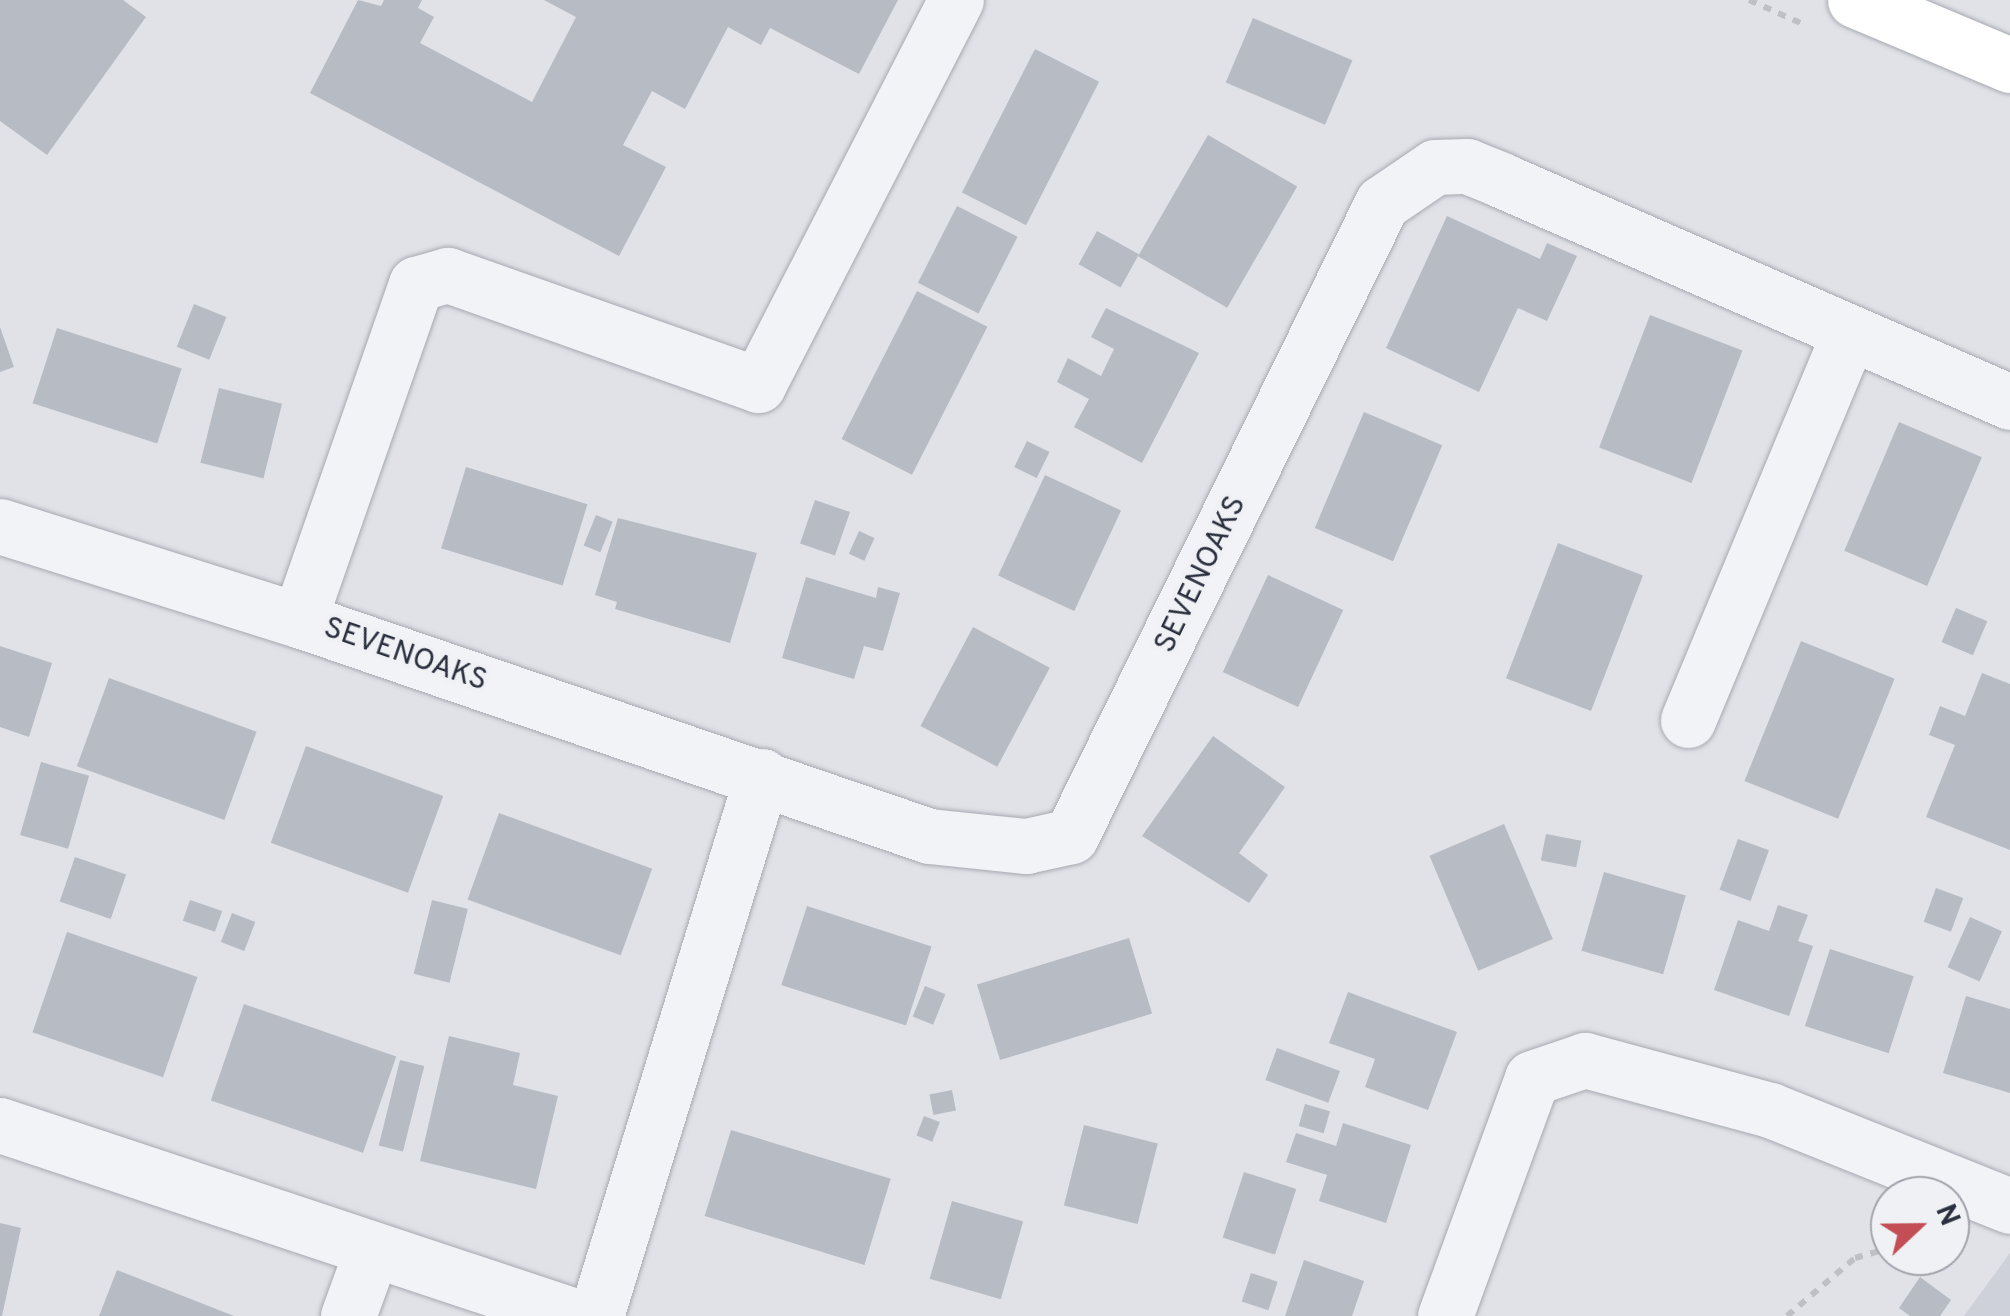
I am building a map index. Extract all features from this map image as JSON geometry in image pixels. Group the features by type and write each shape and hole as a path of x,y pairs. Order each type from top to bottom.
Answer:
{"highway":[{"path":"1855,0 2010,65"}],"street":[{"name":"SEVENOAKS","path":"299,620 416,284 448,275 758,386 956,0"},
{"name":"SEVENOAKS","path":"0,526 299,620 929,836 1026,846 1072,836 1382,203 1436,166 1484,173 1848,335 2010,402"},
{"path":"1688,720 1848,335"},
{"path":"596,1316 762,776"},
{"path":"1446,1316 1532,1078 1585,1060 1770,1110 2010,1206"},
{"path":"0,1126 575,1316"},
{"path":"348,1316 372,1250"}],"path":[{"path":"1787,1316 1855,1258 1870,1254"}],"shaded area":[{"path":"2010,1253 2010,1316 1964,1316"}],"building":[{"path":"0,0 123,0 146,17 47,155 0,121"},
{"path":"358,0 381,6 384,0 422,0 418,8 434,17 420,43 532,102 576,17 544,0 898,0 859,74 770,28 761,45 728,27 685,109 652,91 623,145 666,167 619,256 310,93"},
{"path":"1253,18 1352,60 1325,125 1226,82"},
{"path":"1035,49 1099,82 1026,225 962,192"},
{"path":"1208,135 1297,186 1227,308 1138,256"},
{"path":"957,206 1018,237 979,313 918,283"},
{"path":"1447,216 1540,259 1547,243 1577,256 1547,321 1518,308 1479,392 1386,348"},
{"path":"1097,231 1139,254 1121,288 1079,264"},
{"path":"917,291 987,327 912,475 842,439"},
{"path":"194,304 226,317 209,360 177,347"},
{"path":"1106,308 1199,353 1142,463 1074,427 1089,399 1057,382 1068,358 1101,376 1114,349 1091,337"},
{"path":"1650,315 1742,350 1692,483 1599,448"},
{"path":"0,327 14,367 0,372"},
{"path":"57,328 182,368 157,444 33,403"},
{"path":"219,388 282,404 263,478 200,463"},
{"path":"1364,412 1442,445 1393,561 1315,528"},
{"path":"1899,422 1982,457 1927,586 1844,551"},
{"path":"1027,441 1049,452 1037,478 1014,467"},
{"path":"466,467 587,504 563,585 441,548"},
{"path":"1045,475 1121,510 1074,611 998,576"},
{"path":"815,500 850,512 835,556 800,543"},
{"path":"596,515 613,522 600,552 584,546"},
{"path":"618,518 757,553 730,643 615,609 617,602 595,595"},
{"path":"859,531 875,538 864,561 849,554"},
{"path":"1558,543 1643,576 1591,711 1506,678"},
{"path":"1268,575 1343,610 1298,707 1223,672"},
{"path":"806,577 876,598 878,587 900,593 883,651 864,646 854,679 782,658"},
{"path":"1956,608 1987,621 1973,655 1942,642"},
{"path":"973,627 1050,668 997,767 920,726"},
{"path":"1801,641 1895,679 1838,819 1744,781"},
{"path":"0,646 52,663 29,737 0,727"},
{"path":"1982,673 2010,684 2010,850 1926,817 1955,745 1929,735 1940,706 1965,716"},
{"path":"109,678 257,732 224,820 77,766"},
{"path":"1213,736 1285,787 1239,853 1268,875 1249,903 1142,836"},
{"path":"306,746 443,796 408,893 271,843"},
{"path":"41,762 89,776 68,849 20,835"},
{"path":"499,813 652,869 621,955 468,899"},
{"path":"1504,824 1553,939 1478,971 1429,856"},
{"path":"1546,834 1581,841 1576,867 1541,861"},
{"path":"1738,839 1769,850 1751,901 1720,890"},
{"path":"75,857 126,875 111,919 60,901"},
{"path":"1604,872 1686,895 1663,974 1581,951"},
{"path":"1936,888 1963,898 1951,932 1924,922"},
{"path":"190,900 222,911 215,932 183,921"},
{"path":"432,900 468,909 450,983 414,974"},
{"path":"1778,905 1808,915 1798,941 1813,946 1789,1016 1714,990 1738,920 1769,931"},
{"path":"807,906 932,946 906,1025 781,985"},
{"path":"232,913 255,922 244,951 221,942"},
{"path":"1970,917 2002,931 1980,981 1948,967"},
{"path":"67,932 197,977 163,1077 32,1032"},
{"path":"1129,938 1152,1014 1000,1060 977,984"},
{"path":"1830,949 1914,976 1889,1053 1805,1026"},
{"path":"925,986 945,994 933,1025 913,1017"},
{"path":"1348,992 1457,1032 1428,1110 1365,1087 1375,1059 1329,1043"},
{"path":"1966,996 2010,1009 2010,1093 1943,1073"},
{"path":"244,1004 396,1056 363,1153 211,1100"},
{"path":"449,1036 520,1053 513,1085 558,1096 536,1189 420,1161"},
{"path":"1277,1048 1340,1071 1328,1103 1265,1080"},
{"path":"400,1060 424,1066 403,1151 379,1145"},
{"path":"952,1090 956,1111 933,1115 929,1094"},
{"path":"1305,1104 1330,1111 1324,1133 1299,1126"},
{"path":"924,1116 940,1122 932,1142 916,1136"},
{"path":"1343,1123 1411,1145 1386,1223 1319,1201 1327,1175 1286,1162 1296,1133 1336,1146"},
{"path":"1084,1125 1158,1143 1138,1224 1064,1206"},
{"path":"731,1130 891,1179 864,1265 705,1216"},
{"path":"1244,1172 1296,1189 1275,1255 1223,1238"},
{"path":"952,1201 1023,1221 1001,1299 930,1279"},
{"path":"0,1223 21,1228 2,1316 0,1316"},
{"path":"1304,1260 1364,1281 1352,1316 1285,1316"},
{"path":"117,1270 234,1316 99,1316"},
{"path":"1251,1273 1278,1282 1268,1310 1242,1302"},
{"path":"1920,1277 1951,1300 1940,1316 1910,1316 1899,1308"}]}
